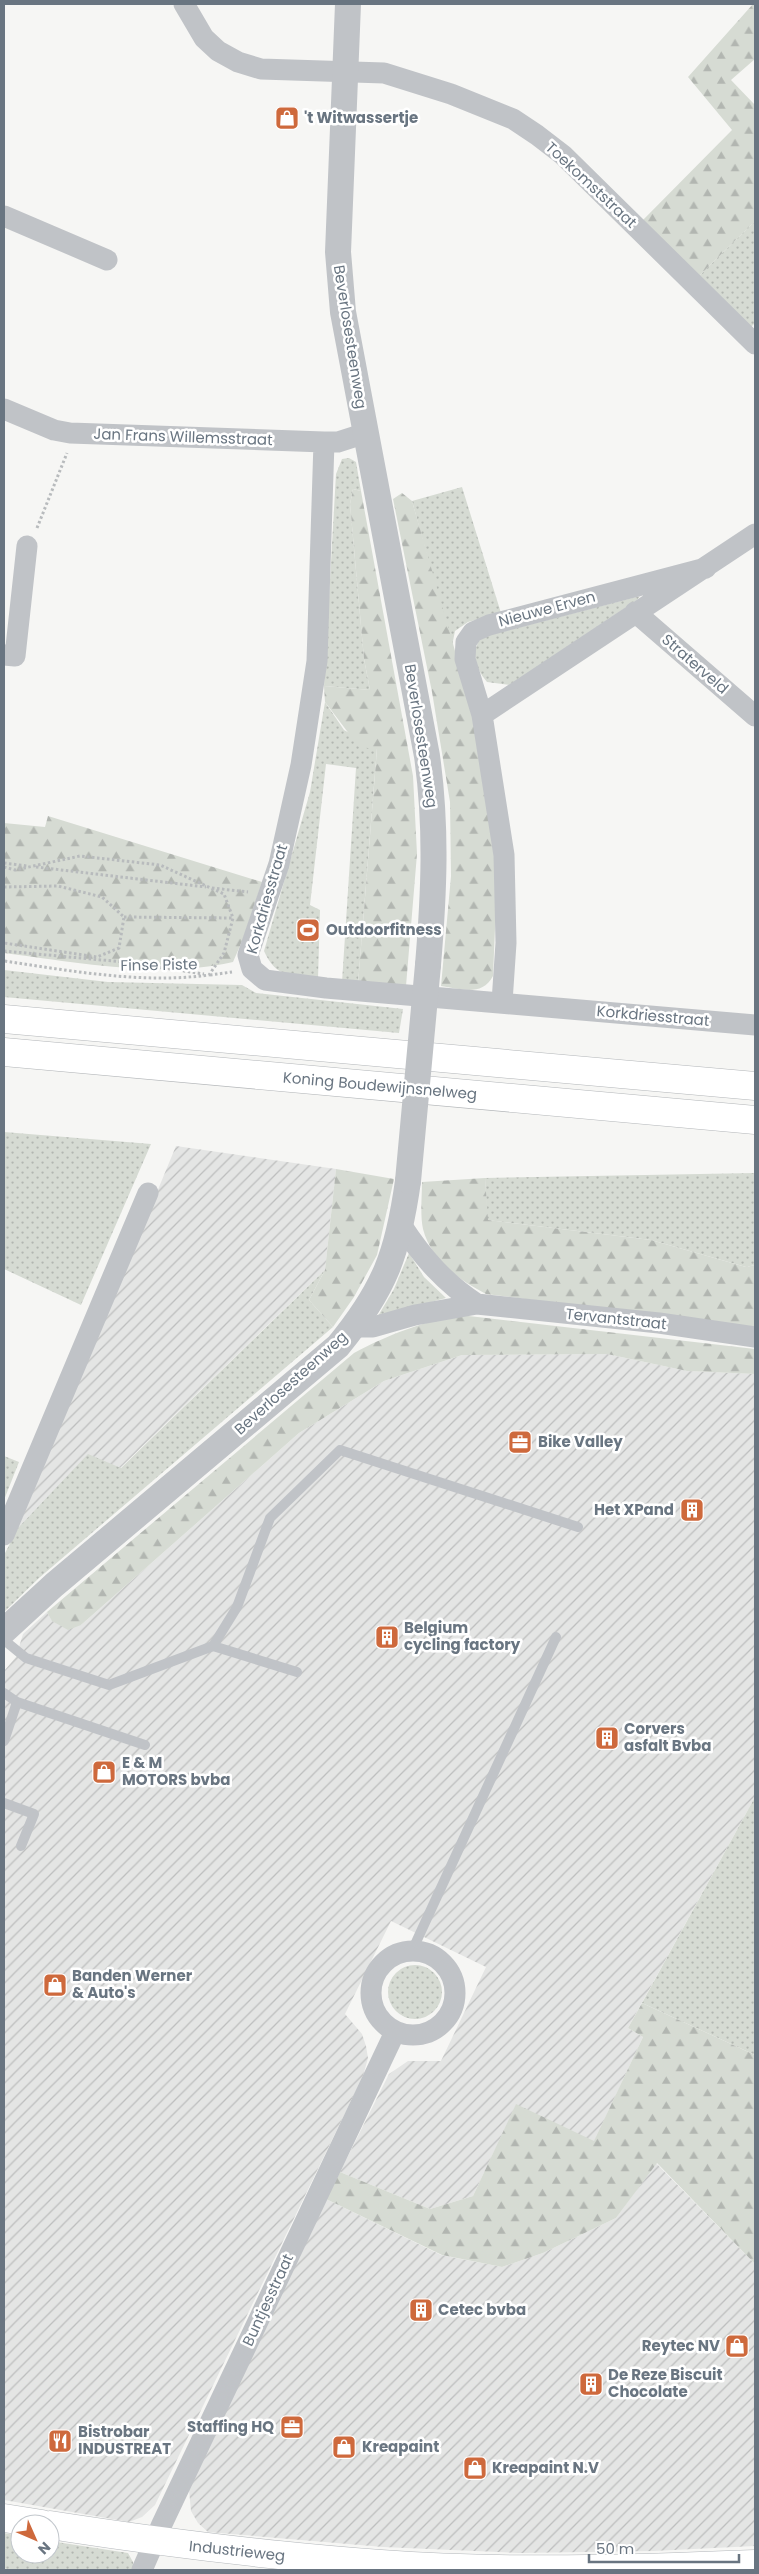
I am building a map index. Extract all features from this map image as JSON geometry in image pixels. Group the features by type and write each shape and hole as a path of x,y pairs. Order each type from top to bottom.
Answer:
{"main road":[{"path":"4,1019 755,1086"},
{"name":"Koning Boudewijnsnelweg","path":"4,1052 755,1120"},
{"name":"Industrieweg","path":"60,2527 155,2542 382,2564 504,2569 657,2568 755,2564"}],"street":[{"name":"Toekomststraat","path":"184,4 204,38 218,51 238,62 261,69 384,73 451,94 513,119 563,155 755,344"},
{"name":"Beverlosesteenweg","path":"4,1631 54,1585 338,1346 366,1309 386,1273 402,1226 408,1181 434,890 433,803 427,756 344,312 338,252 348,4"},
{"path":"4,216 107,260"},
{"name":"Jan Frans Willemsstraat","path":"4,409 54,430 75,433 338,442 366,433"},
{"name":"Korkdriesstraat","path":"324,442 317,661 302,766 279,864 248,955 252,969 265,980 326,988 755,1025"},
{"name":"Nieuwe Erven","path":"482,715 755,534"},
{"path":"4,655 15,656 27,546"},
{"name":"Nieuwe Erven","path":"502,1002 506,944 504,855 482,715 464,659 466,642 473,632 489,625 706,568"},
{"name":"Straterveld","path":"635,612 755,716"},
{"path":"4,1534 148,1193"},
{"name":"Tervantstraat","path":"402,1226 440,1276 453,1288 477,1304"},
{"name":"Tervantstraat","path":"353,1327 373,1327 415,1315 477,1304 659,1323 755,1336"},
{"path":"412,1951 426,1953 438,1959 448,1969 454,1981 454,2002 446,2021 435,2030 422,2035 408,2035 395,2032 383,2024 375,2012 371,1999 372,1985 377,1972 386,1961 398,1954 412,1951"},
{"name":"Buntjesstraat","path":"142,2570 395,2032"}],"lane":[{"path":"4,1640 26,1658 110,1685 213,1646 237,1607 270,1518 340,1450 578,1527"},
{"path":"412,1951 556,1637"},
{"path":"213,1646 297,1672"},
{"path":"4,1693 17,1702 145,1745"},
{"path":"4,1741 17,1702"},
{"path":"4,1803 34,1814 21,1846"}],"path":[{"path":"27,546 33,537 75,433"},
{"path":"4,867 15,870 80,856 160,865 224,894 233,918 124,918 102,897 58,886 4,887"},
{"path":"4,863 269,894"},
{"name":"Finse Piste","path":"4,943 97,957 119,948 124,918"},
{"name":"Finse Piste","path":"4,961 119,977 185,978 210,975 224,953 233,918"},
{"path":"4,951 124,962 210,975"}],"shaded area":[{"path":"176,1146 336,1169 325,1270 120,1468 18,1528"},
{"path":"607,1354 687,1371 755,1374 755,1797 628,2028 643,2037 594,2142 516,2105 473,2196 430,2209 340,2172 389,2074 408,2061 441,2061 486,1967 391,1921 345,2014 362,2034 366,2046 368,2058 363,2076 155,2505 142,2517 129,2522 4,2500 4,1671 16,1657 23,1634 47,1612 52,1621 81,1625 299,1433 384,1381 462,1355"},
{"path":"656,2163 755,2264 755,2546 653,2551 519,2553 383,2547 208,2532 198,2523 191,2511 189,2490 326,2199 441,2255 502,2267 543,2253 616,2218"}],"green space":[{"path":"755,4 755,59 731,80 755,105 755,221 699,276 642,221 732,130 688,77"},
{"path":"755,221 755,323 751,327 699,276"},
{"path":"349,458 356,462 361,491 353,489 350,504 364,659 370,690 324,686 336,474 342,459"},
{"path":"462,487 501,613 468,622 455,631 452,646 412,501"},
{"path":"353,489 361,491 413,776 417,854 406,986 358,984 377,749 359,747 325,702 324,686 370,690 364,659 350,504"},
{"path":"402,493 412,501 476,724 498,857 493,976 488,983 477,989 463,990 441,986 451,876 450,802 432,692 393,499"},
{"path":"640,596 637,600 510,685 487,682 477,666 475,654 482,637"},
{"path":"325,702 344,730 377,748 358,984 342,982 356,768 326,764 310,905 320,910 318,979 292,976 279,971 264,951 310,792"},
{"path":"48,816 262,882 243,939 233,962 206,967 149,969 89,964 4,953 4,823 45,827"},
{"path":"4,970 108,982 242,985 256,993 403,1009 399,1033 4,997"},
{"path":"4,1132 151,1144 81,1305 4,1269"},
{"path":"336,1169 394,1179 377,1255 354,1297 333,1327 309,1300 325,1270"},
{"path":"755,1173 755,1265 746,1267 651,1240 487,1220 485,1178"},
{"path":"485,1178 488,1220 651,1240 746,1267 755,1265 755,1329 486,1294 456,1275 439,1259 427,1240 422,1218 422,1182"},
{"path":"409,1253 424,1277 446,1298 378,1316 394,1289"},
{"path":"325,1270 309,1300 333,1327 39,1578 4,1612 4,1555 18,1528 88,1454 121,1468"},
{"path":"460,1315 755,1349 755,1374 687,1371 607,1354 462,1355 384,1381 299,1433 81,1625 68,1630 52,1621 47,1612 354,1353 405,1330"},
{"path":"4,1456 19,1462 4,1500"},
{"path":"755,1797 755,2055 642,2003"},
{"path":"415,1965 425,1967 434,1973 440,1982 442,1992 440,2002 434,2011 425,2017 415,2019 405,2017 396,2011 390,2002 388,1992 390,1982 396,1973 405,1967"},
{"path":"642,2003 755,2055 755,2264 657,2163 616,2218 543,2253 502,2267 442,2255 326,2199 340,2172 430,2209 473,2196 516,2104 594,2141 643,2037 628,2028"},
{"path":"4,2533 10,2534 10,2564 60,2564 60,2543 128,2553 133,2562 134,2570 8,2570 4,2568"}],"place":[{"name":"'t Witwassertje","path":"287,118"},
{"name":"Outdoorfitness","path":"308,930"},
{"name":"Bike Valley","path":"520,1442"},
{"name":"Het XPand","path":"692,1510"},
{"name":"Belgium cycling factory","path":"387,1637"},
{"name":"Corvers asfalt Bvba","path":"607,1738"},
{"name":"E & M MOTORS bvba","path":"104,1772"},
{"name":"Banden Werner & Auto's","path":"55,1985"},
{"name":"Cetec bvba","path":"421,2310"},
{"name":"Reytec NV","path":"737,2346"},
{"name":"De Reze Biscuit Chocolate","path":"591,2384"},
{"name":"Staffing HQ","path":"292,2427"},
{"name":"Bistrobar INDUSTREAT","path":"60,2441"},
{"name":"Kreapaint","path":"344,2447"},
{"name":"Kreapaint N.V","path":"475,2468"}]}
